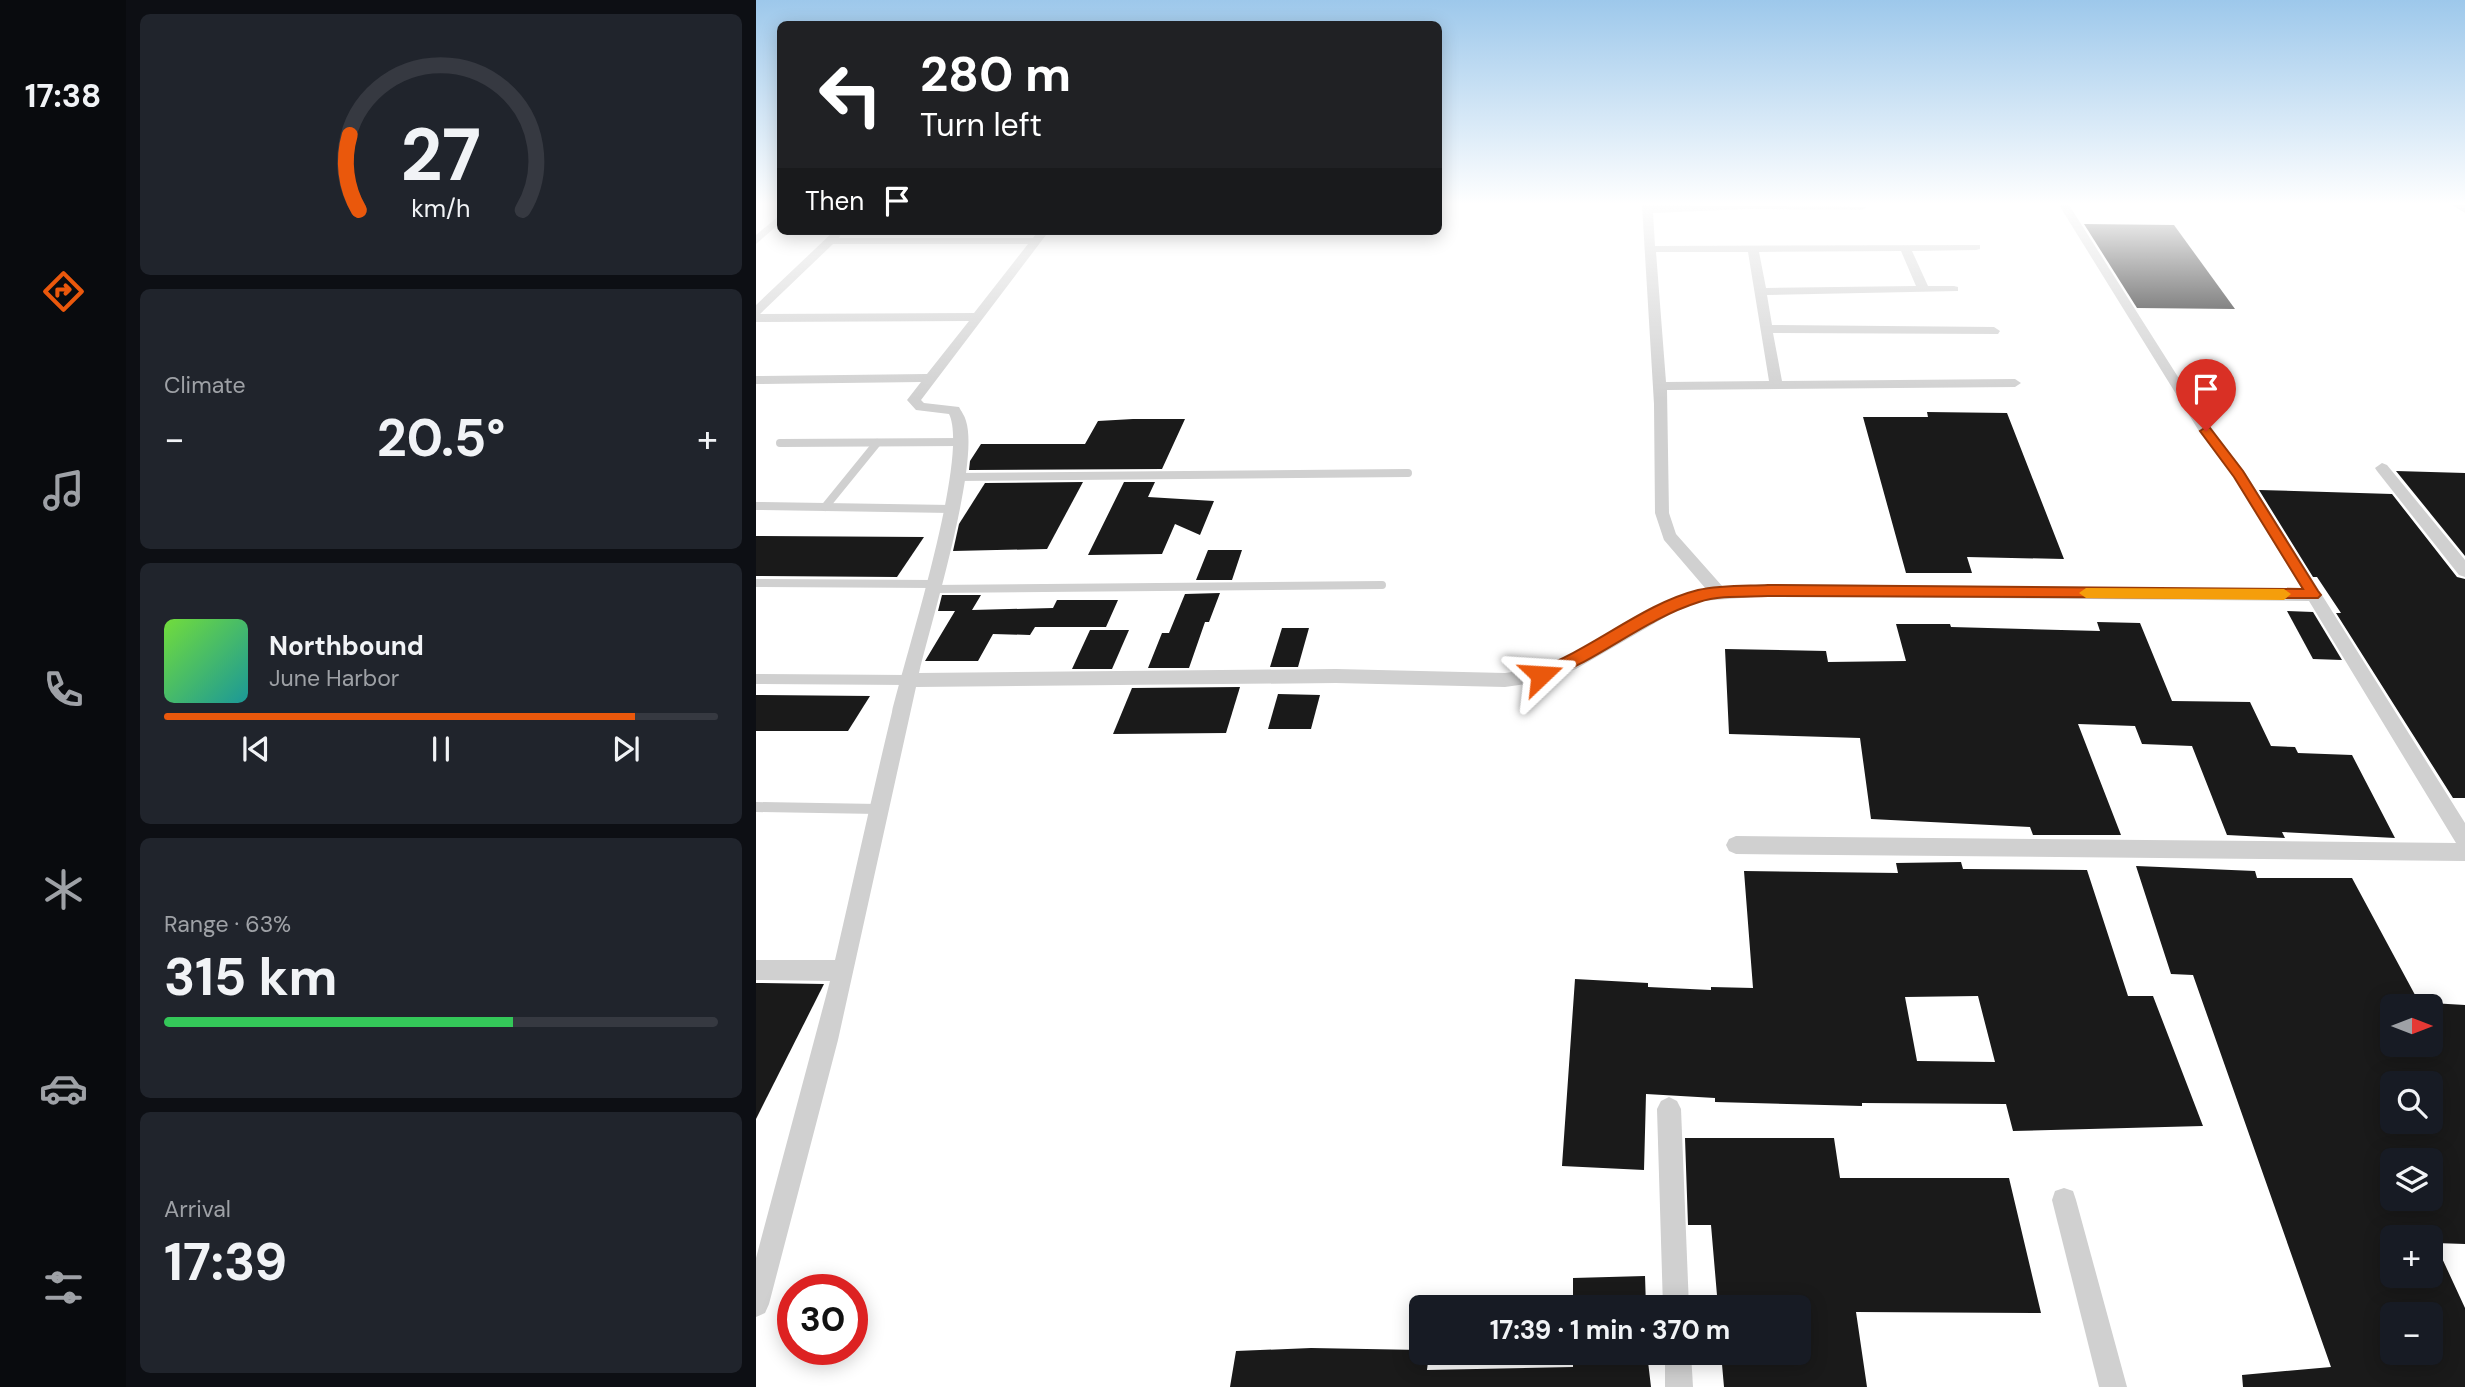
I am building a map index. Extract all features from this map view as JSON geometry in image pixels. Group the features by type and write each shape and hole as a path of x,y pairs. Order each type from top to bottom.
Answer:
{"street":[{"path":"758,308 799,270"},
{"path":"756,1304 812,1099 908,680 958,477 962,424 958,414 948,408 921,407 915,403 915,397 1014,270"},
{"path":"1652,270 1660,386 1662,513 1669,536 1719,593"},
{"path":"1756,270 1776,384"},
{"path":"1915,270 1924,290"},
{"path":"2105,270 2206,431 2239,474 2465,840"},
{"path":"1760,292 1954,289"},
{"path":"756,318 977,317"},
{"path":"1766,330 1994,331"},
{"path":"756,380 929,378"},
{"path":"1660,386 2015,383"},
{"path":"2382,468 2465,571"},
{"path":"908,680 1336,676 1505,680 1541,675 1570,664 1673,605 1700,595 1768,590 2313,595"},
{"path":"1736,845 2465,852"},
{"path":"756,970 842,971"},
{"path":"1669,1109 1676,1295"},
{"path":"2064,1200 2113,1387"},
{"path":"1678,1365 1679,1387"}],"lane":[{"path":"779,443 962,442"},
{"path":"825,507 877,443"},
{"path":"958,477 1408,473"},
{"path":"756,506 951,509"},
{"path":"756,583 1129,589 1382,585"},
{"path":"756,679 908,680"},
{"path":"756,807 880,809"}],"building":[{"path":"2113,270 2206,270 2235,309 2137,308"},
{"path":"1927,412 2007,413 2064,559 1967,557 1972,573 1906,573 1863,417 1928,417"},
{"path":"1185,419 1162,469 969,470 970,461 981,444 1085,444 1098,421"},
{"path":"2396,471 2465,473 2465,556"},
{"path":"1083,482 1047,549 953,551 959,524 985,483"},
{"path":"1124,482 1155,482 1148,497 1214,501 1200,535 1175,524 1162,554 1088,555"},
{"path":"2259,490 2392,494 2457,577 2465,579 2465,798 2453,798 2336,613 2341,613 2317,577 2313,577"},
{"path":"756,536 924,537 897,577 756,576"},
{"path":"1208,550 1242,550 1232,580 1196,580"},
{"path":"1220,593 1209,622 1205,622 1189,668 1148,668 1162,633 1169,633 1185,594"},
{"path":"942,595 981,595 972,610 1053,608 1057,600 1118,600 1106,627 1035,627 1030,635 993,634 978,661 925,661 955,611 938,611"},
{"path":"2287,611 2313,612 2342,660 2313,659"},
{"path":"2097,622 2140,623 2172,701 2250,702 2271,746 2295,747 2298,753 2352,755 2395,838 2282,832 2285,838 2227,835 2192,746 2142,744 2135,726 2078,724 2121,835 2033,835 2030,827 1871,819 1860,738 1729,734 1725,649 1826,651 1828,662 1906,661 1896,624 2100,631"},
{"path":"1282,628 1309,628 1298,667 1270,667"},
{"path":"1090,630 1129,630 1112,669 1072,669"},
{"path":"1240,687 1226,733 1113,734 1132,688"},
{"path":"1278,694 1320,695 1311,729 1268,729"},
{"path":"756,695 870,696 848,731 756,731"},
{"path":"1961,862 1963,869 2087,870 2128,996 2153,996 2203,1126 2013,1131 2006,1104 1862,1103 1862,1106 1715,1102 1715,1098 1646,1094 1644,1170 1562,1166 1575,979 1648,983 1648,987 1711,990 1711,987 1753,988 1744,871 1898,873 1896,863","holes":["1978,996 1995,1062 1917,1061 1905,997"]},
{"path":"2136,866 2255,871 2257,878 2352,878 2415,994 2380,994 2380,1057 2443,1057 2443,1004 2465,1005 2465,1244 2443,1243 2443,1225 2380,1225 2380,1288 2443,1288 2443,1260 2465,1308 2465,1387 2243,1387 2242,1375 2331,1367 2193,975 2171,974"},
{"path":"756,983 824,984 756,1119"},
{"path":"1685,1138 1834,1138 1840,1178 2009,1178 2041,1313 1856,1312 1867,1387 1724,1387 1722,1365 1811,1365 1811,1295 1717,1295 1711,1225 1688,1225"},
{"path":"1645,1276 1646,1295 1573,1295 1573,1278"},
{"path":"1311,1348 1409,1350 1409,1365 1428,1365 1427,1370 1648,1365 1651,1387 1230,1387 1236,1351"}],"slow traffic":[{"path":"2086,593 2284,594"}],"route":[{"path":"1541,675 1570,664 1673,605 1700,595 1719,593 1768,590 2313,595 2239,474 2206,431"}]}
